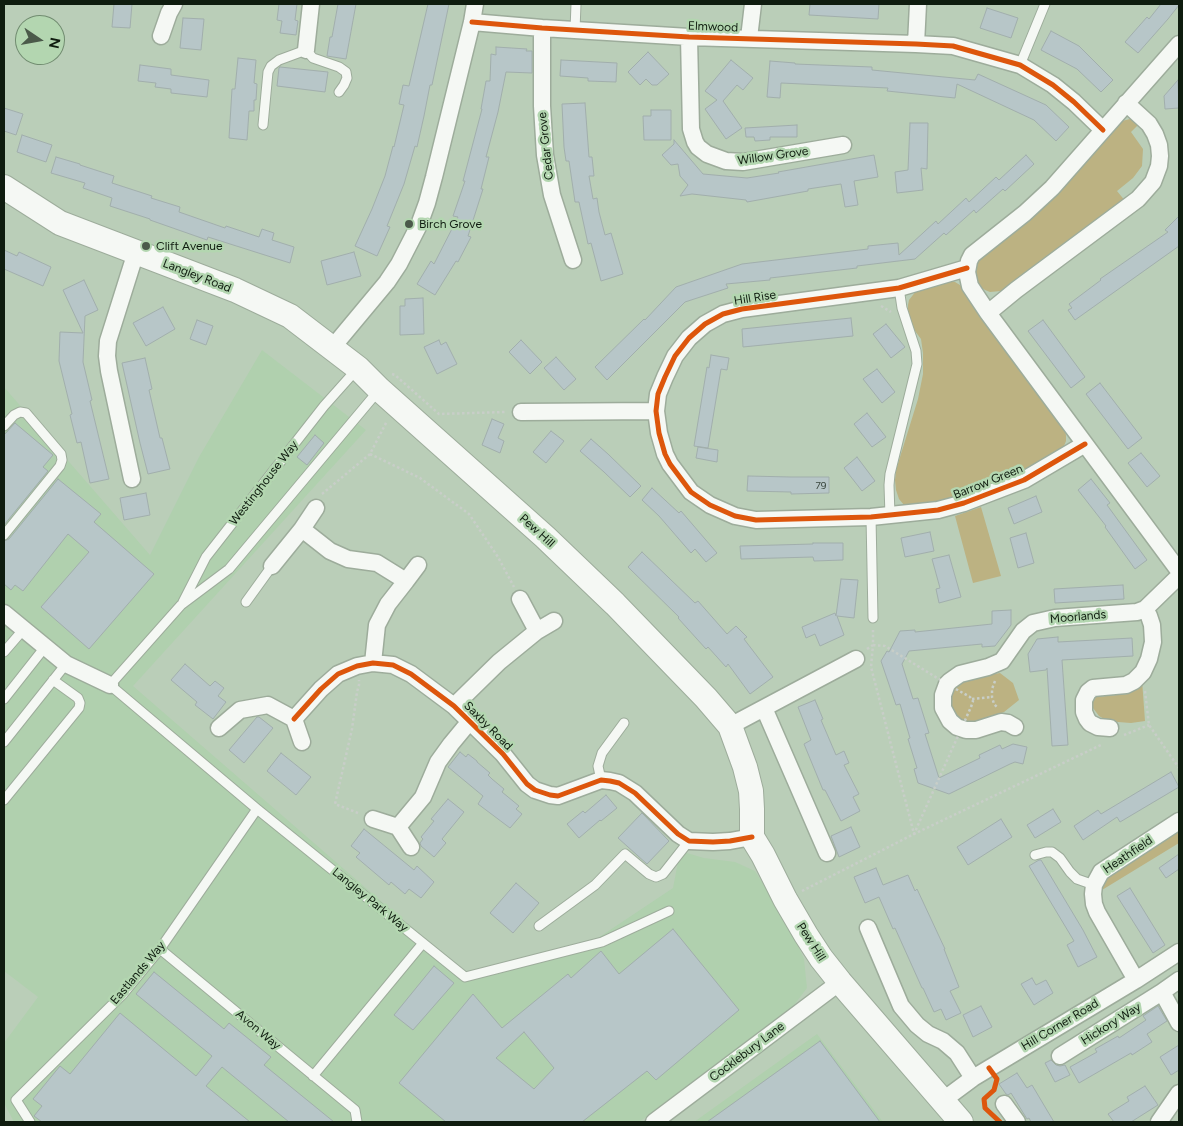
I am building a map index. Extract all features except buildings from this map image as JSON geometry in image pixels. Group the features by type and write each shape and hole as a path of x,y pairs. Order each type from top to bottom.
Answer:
{"main road":[{"name":"Langley Road","path":"4,187 60,223 235,290 290,316 332,348"},
{"name":"Pew Hill","path":"332,348 387,389 545,537 615,604 706,698 730,726 745,767 751,791 752,837 785,899 821,958 961,1122"}],"street":[{"path":"161,36 174,4"},
{"path":"306,50 311,4"},
{"path":"332,348 400,264 419,225 434,177 475,4"},
{"path":"749,38 753,4"},
{"path":"916,44 918,4"},
{"name":"Elmwood","path":"472,22 689,37 953,46 1020,65 1053,85 1103,130"},
{"name":"Cedar Grove","path":"542,28 542,106 546,155 552,194 573,260"},
{"name":"Willow Grove","path":"689,37 691,129 698,147 708,154 726,161 743,162 843,145"},
{"path":"1179,44 1039,201 972,255 967,268 970,286 988,313 1179,571"},
{"path":"988,313 1138,199 1153,182 1159,166 1159,145 1150,124 1126,103"},
{"path":"132,479 109,371 108,341 136,252"},
{"name":"Hill Rise","path":"890,516 756,520 735,516 710,505 691,492 670,464 660,438 656,411 658,394 675,356 682,346 697,330 714,318 742,309 899,288 967,268"},
{"path":"521,412 656,411"},
{"name":"Barrow Green","path":"890,516 938,510 980,498 1024,480 1084,444"},
{"path":"272,566 302,529 316,508"},
{"path":"302,529 330,551 348,559 377,563 406,581"},
{"path":"294,719 338,674 365,665 377,625 388,604 418,565"},
{"name":"Moorlands","path":"947,684 960,674 1002,661 1023,631 1033,623 1055,618 1137,612 1145,608 1179,576"},
{"path":"520,599 537,631"},
{"path":"1112,736 1087,719 1084,712 1086,694 1089,690 1096,687 1130,684 1143,672 1150,659 1153,642 1152,625 1145,608"},
{"path":"4,614 66,664 110,685"},
{"path":"454,706 499,662 537,631 554,622"},
{"path":"730,726 856,659"},
{"name":"Saxby Road","path":"365,665 393,665 411,674 454,706 503,754 527,784 535,790 558,796 602,780"},
{"path":"947,684 943,695 943,708 950,721 961,729 982,729 996,724 1009,725"},
{"path":"219,728 240,710 268,705 294,719 302,742"},
{"path":"764,708 827,853"},
{"path":"398,827 423,797 438,762 470,721"},
{"path":"602,780 619,783 635,792 678,834 689,841 730,841 752,837"},
{"path":"373,819 398,827 411,847"},
{"name":"Heathfield","path":"1136,980 1097,912 1094,904 1094,885 1101,872 1179,821"},
{"path":"868,928 901,1006 916,1025 928,1034 943,1041 957,1053 973,1078"},
{"name":"Hill Corner Road","path":"942,1101 973,1078 1179,952"},
{"name":"Hickory Way","path":"1060,1056 1179,980"},
{"name":"Cocklebury Lane","path":"654,1122 840,982"},
{"path":"1162,992 1179,1023"},
{"path":"1159,1122 1179,1093"},
{"path":"1004,1104 1017,1122"}],"lane":[{"path":"575,30 576,4"},
{"path":"1020,65 1046,4"},
{"path":"263,125 268,72 271,66 279,60 306,50 313,58 339,67 346,72 347,78 338,92"},
{"path":"890,516 890,474 917,364 916,352 903,314 899,288"},
{"name":"Westinghouse Way","path":"181,605 206,557 324,406 358,368"},
{"name":"Westinghouse Way","path":"110,685 181,605 229,569 387,389"},
{"path":"4,426 14,415 20,412 26,413 62,454 62,460 60,466 4,536"},
{"path":"871,517 873,618"},
{"path":"246,602 272,566"},
{"path":"4,652 23,630"},
{"path":"4,699 45,647"},
{"path":"4,742 66,664"},
{"path":"4,800 80,708 78,698 53,680"},
{"name":"Langley Park Way","path":"110,685 257,809 465,977 602,942 669,911"},
{"path":"602,780 598,766 602,753 624,724"},
{"name":"Eastlands Way","path":"30,1122 16,1100 123,994 160,949 257,809"},
{"path":"539,926 595,885 624,854 648,874 656,877 663,874 689,841"},
{"path":"1035,855 1052,852 1060,858 1077,879 1094,885"},
{"path":"313,1076 423,943"},
{"name":"Avon Way","path":"160,949 355,1110 357,1122"}],"path":[{"path":"316,508 315,500 370,454 387,389 395,375 439,414 521,412"},
{"path":"370,454 420,478 468,514 498,557 520,599"},
{"path":"873,618 871,667 914,834"},
{"path":"856,659 873,645 885,646 972,699 992,696"},
{"path":"365,665 357,692 352,728 335,804 373,819"},
{"path":"993,665 996,680 992,689 994,704 1009,725"},
{"path":"1143,672 1149,725 1179,768"},
{"path":"914,834 971,707 972,699"},
{"path":"785,899 1092,748 1112,736 1149,725"}],"shaded area":[{"path":"1134,118 1140,123 1131,132 1143,149 1142,166 1133,178 1117,191 1126,202 1001,291 990,292 978,285 974,270 983,256 1060,189 1122,121"},
{"path":"949,281 960,285 1065,428 1066,441 1062,451 1022,475 960,499 911,508 904,505 899,499 895,480 896,470 918,399 923,374 921,339 912,327 908,315 908,305 909,300 916,291"},
{"path":"262,350 366,430 133,686 465,974 598,938 673,888 680,851 704,858 735,862 755,871 788,924 804,959 807,988 785,1017 639,1122 14,1122 4,1103 4,1043 38,997 4,971 4,387 150,555 199,457"},
{"path":"981,507 1001,576 973,583 955,516"},
{"path":"1000,673 1013,683 1019,700 1004,712 974,724 956,717 949,696 951,690 960,680"},
{"path":"1142,680 1145,721 1131,723 1106,720 1099,716 1093,708 1093,702 1096,697 1127,694"},
{"path":"1179,828 1179,843 1102,890 1102,886 1109,875"},
{"path":"817,1034 883,1122 694,1122"}],"cycle path":[{"path":"472,22 689,37 953,46 1020,65 1053,85 1103,130"},
{"path":"967,268 899,288 742,309 723,314 705,324 689,338 675,356 658,394 656,411 659,433 670,464 691,492 710,505 735,516 756,520 871,517 938,510 964,503 1024,480 1085,444"},
{"path":"294,719 321,689 338,674 357,666 373,663 393,665 411,674 454,706 503,754 527,784 535,790 558,796 601,780 610,781 619,783 635,793 678,834 689,841 730,841 752,837"},
{"path":"989,1068 997,1079 994,1090 984,1099 985,1108 1000,1122"}],"place":[{"name":"Birch Grove","path":"409,224"},
{"name":"Clift Avenue","path":"146,246"}]}
